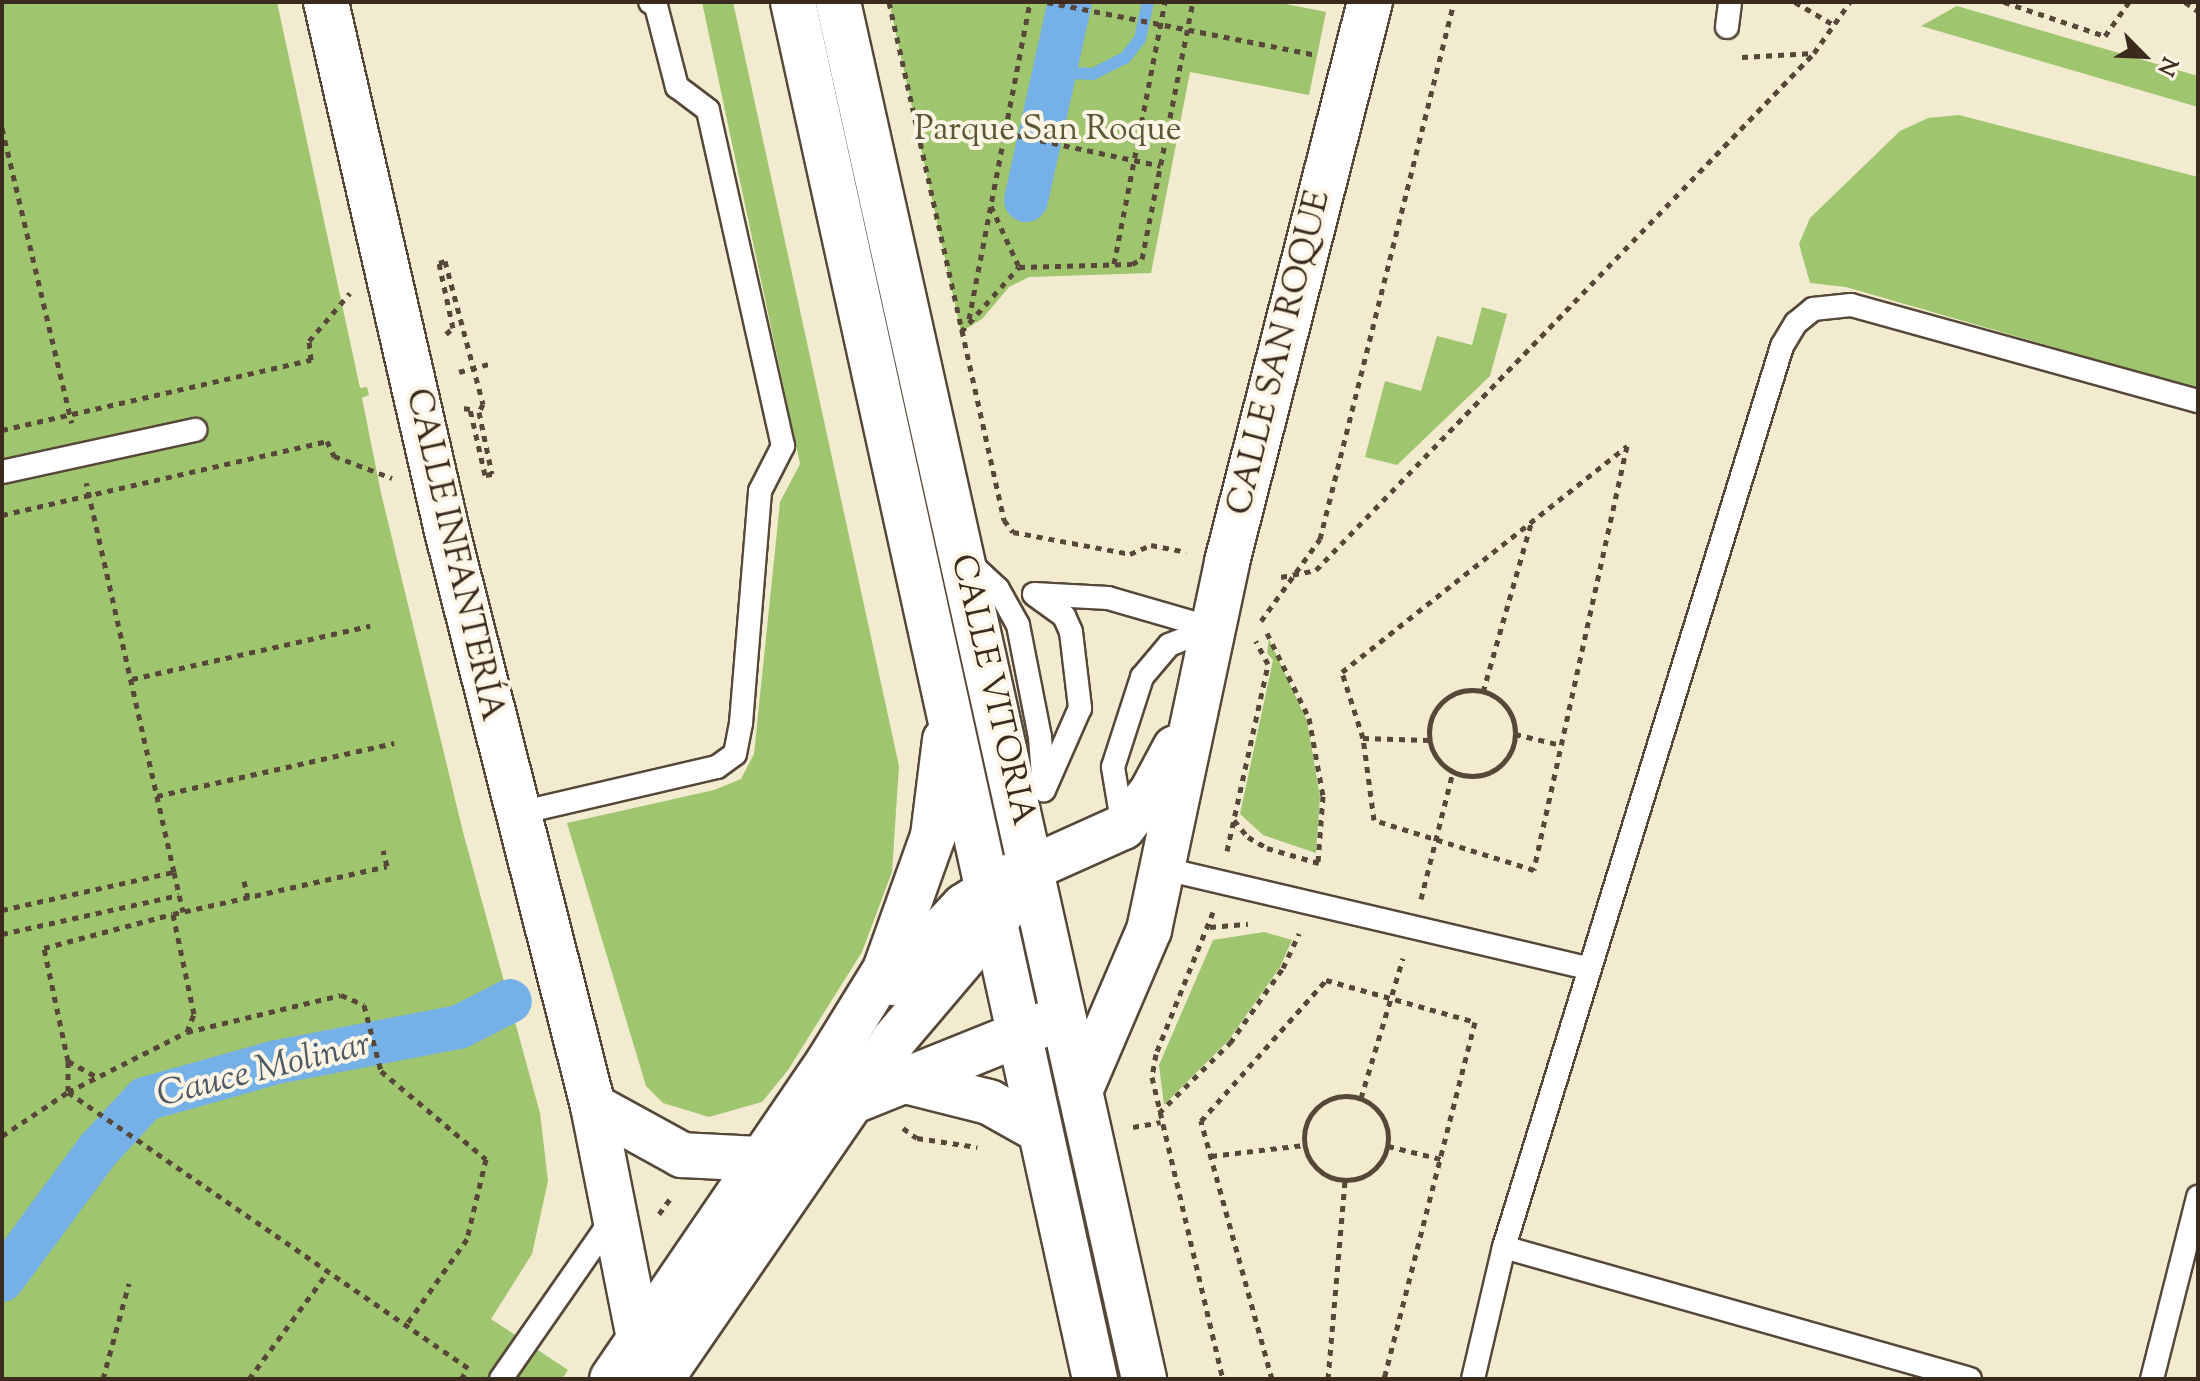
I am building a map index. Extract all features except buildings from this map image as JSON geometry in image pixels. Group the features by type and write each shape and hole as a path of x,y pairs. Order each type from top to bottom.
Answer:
{"main road":[{"name":"CALLE INFANTERÍA","path":"326,2 515,814 593,1106 639,1339"},
{"name":"CALLE VITORIA","path":"793,2 1095,1379"},
{"name":"CALLE VITORIA","path":"838,2 959,551 1034,806 1034,867 1144,1379"},
{"name":"CALLE SAN ROQUE","path":"1080,1091 1127,983 1161,883 1194,705 1212,628 1370,2"},
{"path":"612,1379 839,1046 885,970 921,881 933,836 949,705"},
{"name":"CALLE SAN ROQUE","path":"1115,832 1151,793 1194,705"},
{"path":"839,1046 936,935 993,903 1034,867 1115,832 1161,883"},
{"path":"661,1379 893,1041 993,903"},
{"path":"851,1102 1019,1033 1095,1006 1127,983"},
{"path":"905,1081 989,1102 1039,1130"},
{"path":"593,1106 682,1155 762,1159"}],"lane":[{"path":"515,814 717,767 735,754 741,723 760,491 783,446 708,110 677,87 656,6 650,2"},
{"path":"1727,27 1730,2"},
{"path":"1473,1379 1504,1247 1587,968 1782,346 1796,323 1813,309 1851,305 2198,401"},
{"path":"2,472 195,430"},
{"path":"959,551 998,589 1018,625"},
{"path":"998,589 1035,595 1108,598 1212,628"},
{"path":"1034,806 1080,708 1071,632 1064,616 1035,595"},
{"path":"1034,806 1040,737 1018,625 1019,611 1035,595"},
{"path":"1115,832 1113,767 1142,677 1169,645 1212,628"},
{"path":"1161,883 1587,968"},
{"path":"2152,1379 2198,1197"},
{"path":"501,1379 615,1214"},
{"path":"1504,1247 1970,1379"}],"path":[{"path":"889,2 999,506 1013,532 1130,554 1151,545 1195,554"},
{"path":"969,319 1030,2"},
{"path":"1047,2 1317,55"},
{"path":"1114,264 1165,2"},
{"path":"961,332 969,319 1019,267 1114,264 1142,259 1193,2"},
{"path":"1267,633 1309,718 1323,796 1319,863 1267,848 1248,837 1234,819 1268,664 1253,632 1298,577 1320,539 1454,2"},
{"path":"1795,2 1834,25"},
{"path":"1281,577 1298,577 1316,570 1344,542 1814,53 1850,2"},
{"path":"2004,2 2105,36 2129,2"},
{"path":"2185,2 2198,11"},
{"path":"1734,58 1814,53"},
{"path":"2,128 132,679 183,912"},
{"path":"1005,133 1161,166"},
{"path":"990,204 1019,267"},
{"path":"446,335 453,328 439,263 445,261 475,368 492,474 485,475 470,409 462,408"},
{"path":"2,430 311,360 309,341 353,289"},
{"path":"459,372 493,363"},
{"path":"2,515 327,441 334,456 396,480"},
{"path":"1627,446 1534,870 1374,820 1363,738 1342,672 1627,446"},
{"path":"1483,692 1531,522"},
{"path":"132,679 370,626"},
{"path":"1469,690 1483,692 1506,707 1515,734 1505,761 1481,775 1467,776 1442,765 1429,740 1429,726 1443,701 1469,690"},
{"path":"1515,734 1561,745"},
{"path":"1363,738 1429,740"},
{"path":"157,796 394,743"},
{"path":"68,1092 68,1061 44,948 173,914 387,866 383,850"},
{"path":"2,910 174,872"},
{"path":"244,881 248,898"},
{"path":"2,934 179,895"},
{"path":"173,914 194,1014 187,1032"},
{"path":"1209,927 1156,1054 1152,1077 1223,1379"},
{"path":"1159,1114 1230,1043 1283,968 1299,932"},
{"path":"1272,1379 1201,1121 1326,980 1475,1022 1384,1379"},
{"path":"2,1136 96,1076 187,1032 341,995 364,1005 381,1071 486,1159 467,1239 406,1325"},
{"path":"68,1061 96,1076"},
{"path":"68,1092 482,1379"},
{"path":"1346,1096 1374,1106 1388,1131 1388,1146 1376,1169 1345,1181 1315,1169 1304,1145 1304,1130 1319,1105 1346,1096"},
{"path":"1211,1156 1304,1145"},
{"path":"1388,1146 1441,1159"},
{"path":"1328,1379 1345,1181"},
{"path":"249,1379 328,1272"},
{"path":"103,1379 129,1283"},
{"path":"461,1379 468,1369"}],"green space":[{"path":"2,2 277,2 360,388 367,387 369,395 362,398 381,493 463,832 540,1113 548,1181 532,1254 491,1319 568,1370 562,1379 2,1379"},
{"path":"702,2 733,2 899,766 892,872 862,952 788,1070 762,1102 709,1117 663,1103 646,1086 567,823 714,790 741,779 754,754 780,502 800,464"},
{"name":"Parque San Roque","path":"889,2 1276,2 1326,12 1309,95 1190,72 1151,273 1029,277 1009,287 982,319 961,332"},
{"path":"1957,6 2198,76 2198,107 1921,26"},
{"path":"1959,115 2198,177 2198,389 1846,287 1810,283 1799,244 1810,218 1900,131 1928,118"},
{"path":"1482,307 1507,314 1490,376 1397,465 1365,457 1385,381 1421,391 1437,336 1472,345"},
{"path":"1269,639 1307,721 1320,797 1316,853 1263,835 1240,814 1273,660 1267,653"},
{"path":"1264,932 1292,940 1280,967 1228,1041 1164,1105 1159,1065 1213,940"}],"waterway":[{"name":"Cauce Molinar","path":"1026,200 1070,2"},
{"name":"Cauce Molinar","path":"1055,72 1093,74 1125,58 1140,39 1148,2"},
{"name":"Cauce Molinar","path":"2,1280 98,1150 145,1099 277,1062 459,1027 510,1001"}]}
